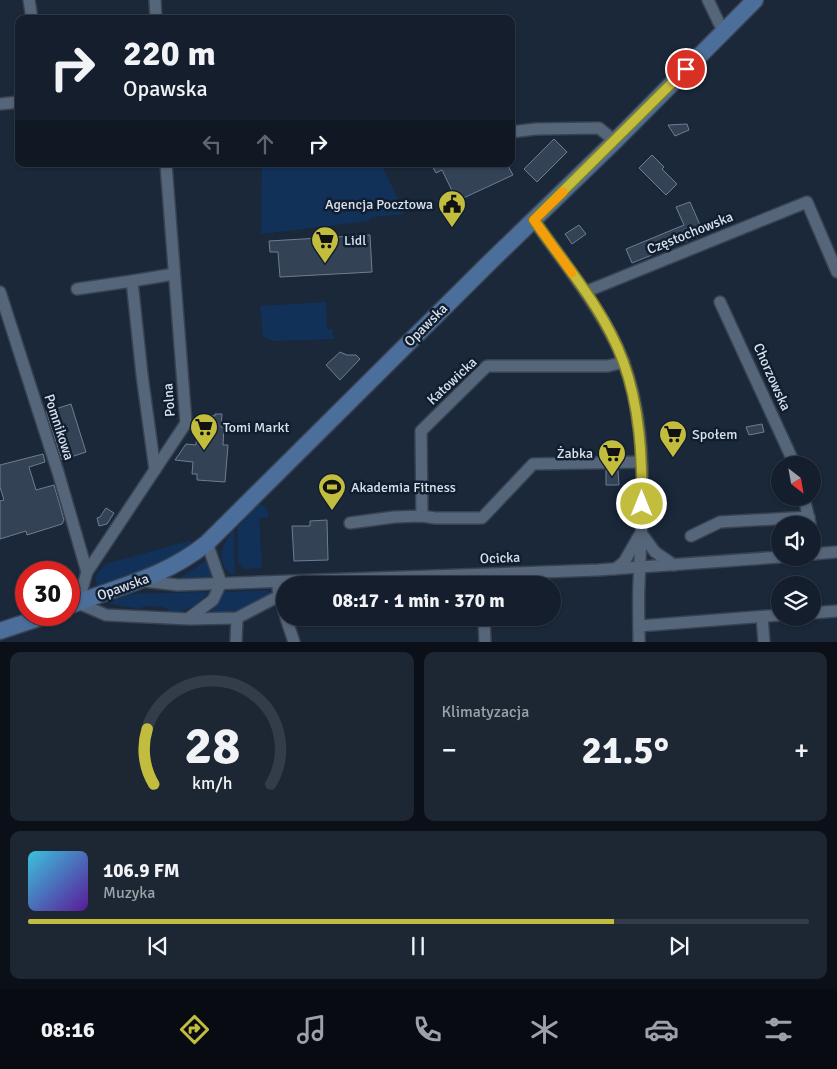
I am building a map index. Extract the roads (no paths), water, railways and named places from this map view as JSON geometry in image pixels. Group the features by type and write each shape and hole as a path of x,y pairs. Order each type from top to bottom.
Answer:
{"main road":[{"name":"Opawska","path":"80,603 142,581 177,565 207,543 615,141 755,0"},
{"path":"0,631 15,626"},
{"path":"0,642 28,626"}],"street":[{"path":"29,0 31,15"},
{"path":"155,0 156,15"},
{"path":"708,0 718,23 724,30"},
{"path":"0,104 15,102"},
{"path":"515,132 536,129 599,128 615,141"},
{"name":"Polna","path":"80,588 87,572 186,423 166,167"},
{"name":"Częstochowska","path":"585,292 807,202 837,272"},
{"path":"534,220 608,328 624,362 639,422 641,462 639,642"},
{"path":"77,289 174,274"},
{"path":"132,281 154,470"},
{"name":"Pomnikowa","path":"0,292 58,472 87,572"},
{"name":"Chorzowska","path":"720,302 791,456"},
{"name":"Katowicka","path":"422,516 421,431 487,366 608,366 624,362"},
{"path":"350,523 394,517 482,518 533,464 641,462"},
{"path":"691,536 720,522 771,521"},
{"path":"641,533 655,552 674,565"},
{"path":"614,569 624,562 641,533"},
{"path":"189,619 213,600 221,583 207,543"},
{"path":"821,553 837,552"},
{"name":"Ocicka","path":"531,576 771,558"},
{"name":"Ocicka","path":"142,581 178,585 276,582"},
{"path":"80,607 106,615 189,619 238,618 276,598"},
{"path":"821,613 837,612"},
{"path":"639,626 771,616"},
{"path":"762,617 764,642"},
{"path":"236,642 238,618"},
{"path":"289,626 294,642"},
{"path":"484,626 485,642"}],"place":[{"name":"Agencja Pocztowa","path":"452,228"},
{"name":"Lidl","path":"325,264"},
{"name":"Tomi Markt","path":"204,451"},
{"name":"Społem","path":"673,458"},
{"name":"Żabka","path":"612,477"},
{"name":"Akademia Fitness","path":"332,511"}]}
